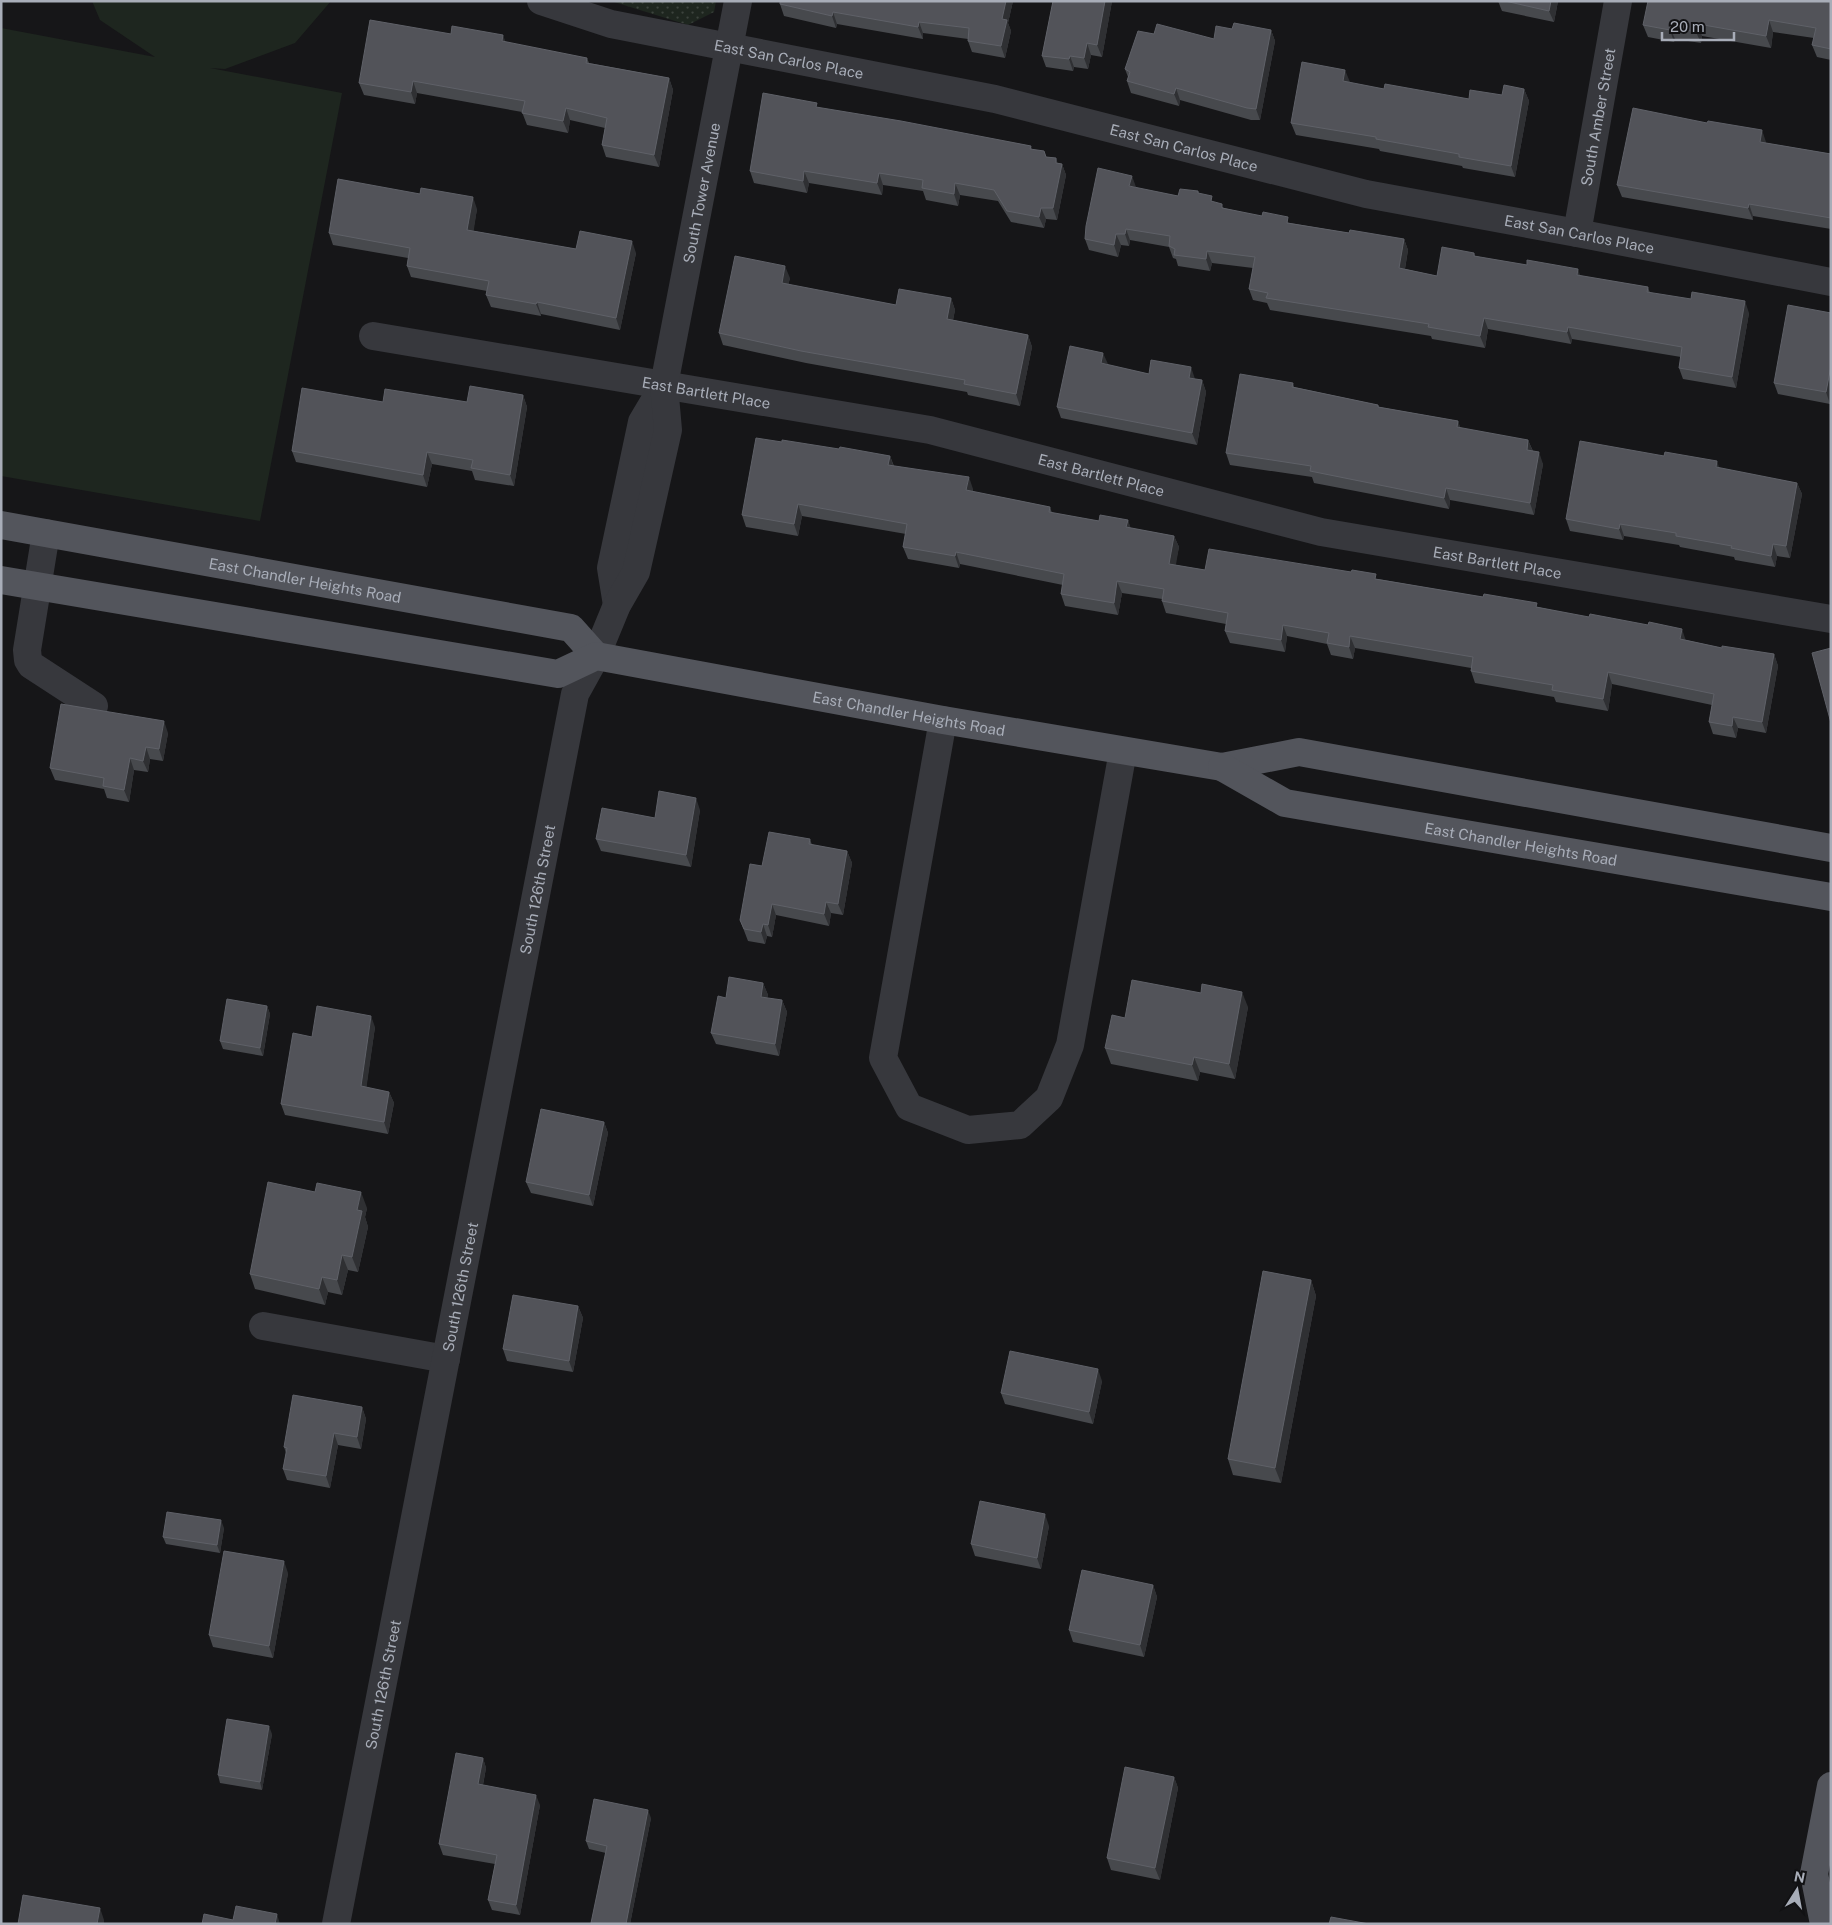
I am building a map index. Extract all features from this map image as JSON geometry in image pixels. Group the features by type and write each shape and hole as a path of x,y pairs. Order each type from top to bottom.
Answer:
{"main road":[{"name":"East Chandler Heights Road","path":"1,525 571,628 596,656 944,720 1222,767 1300,752 1831,848"},
{"path":"1,580 558,674 596,656"},
{"name":"East Chandler Heights Road","path":"1222,767 1285,803 1831,897"},
{"path":"1825,1924 1814,1874 1831,1786"},
{"path":"1825,1924 1831,1916"}],"street":[{"name":"East San Carlos Place","path":"541,1 611,24 995,99 1366,194 1831,282"},
{"name":"South Tower Avenue","path":"596,656 617,605 611,568 642,422 664,385 738,1"},
{"name":"South Amber Street","path":"1577,233 1618,1"},
{"name":"East Bartlett Place","path":"373,336 930,430 1321,532 1831,619"},
{"path":"46,533 27,650 28,660 31,666 94,706"},
{"name":"South 126th Street","path":"336,1924 576,694 596,656"},
{"path":"944,720 883,1058 909,1107 968,1130 1020,1125 1049,1098 1070,1045 1123,751"},
{"path":"263,1326 446,1359"}],"shaded area":[{"path":"92,1 331,1 295,43 225,69 210,68 342,93 260,521 1,476 1,28 155,57 100,20"},
{"path":"611,1 716,1 714,12 688,25"}],"building":[{"path":"780,1 1006,1 1002,19 1007,20 1001,46 968,41 969,28 919,22 918,27 833,12 832,16 780,4"},
{"path":"1053,1 1105,1 1097,45 1087,43 1084,58 1070,56 1069,59 1042,56"},
{"path":"1505,1 1551,1 1549,11"},
{"path":"1648,1 1831,1 1831,49 1812,45 1816,28 1769,20 1766,36 1698,24 1696,32 1670,27 1670,30 1643,25"},
{"path":"370,20 451,34 452,26 503,35 502,41 587,58 586,63 669,78 654,155 602,145 607,118 566,108 563,121 522,113 525,101 413,81 411,92 359,83"},
{"path":"1234,23 1271,30 1256,109 1176,88 1174,94 1127,81 1130,72 1125,69 1138,31 1154,34 1157,24 1214,39 1216,26 1232,29"},
{"path":"1302,62 1345,70 1343,81 1384,89 1385,84 1469,99 1470,90 1502,95 1504,85 1524,89 1511,166 1459,157 1459,154 1376,139 1376,137 1291,123"},
{"path":"763,93 817,103 816,107 1031,146 1030,149 1044,151 1046,157 1056,158 1056,163 1062,164 1053,208 1041,208 1039,217 1007,211 994,190 955,183 954,194 922,188 923,180 879,173 877,183 804,171 803,181 750,171"},
{"path":"1633,108 1707,123 1708,121 1762,130 1760,142 1831,154 1831,218 1749,204 1748,208 1617,185"},
{"path":"1098,168 1132,176 1129,186 1178,196 1180,189 1198,191 1198,193 1212,196 1211,201 1222,204 1222,208 1262,216 1263,212 1288,217 1287,223 1349,233 1350,230 1404,239 1399,268 1437,276 1442,247 1474,253 1474,256 1527,265 1527,260 1578,269 1577,275 1648,287 1647,292 1691,299 1692,292 1745,301 1732,377 1679,368 1682,347 1568,327 1567,332 1484,318 1480,336 1428,327 1429,324 1266,298 1268,293 1249,289 1255,257 1207,251 1206,259 1174,255 1175,249 1169,246 1170,236 1126,229 1125,234 1116,234 1114,245 1085,239"},
{"path":"338,179 420,194 421,188 473,197 467,230 576,249 580,231 632,241 616,318 537,302 536,304 486,295 489,281 407,266 410,248 329,233"},
{"path":"735,256 785,266 782,283 896,305 899,289 951,298 947,319 1028,335 1016,394 964,384 965,380 801,351 719,333"},
{"path":"1788,305 1831,313 1831,366 1826,392 1774,383"},
{"path":"1070,346 1103,353 1101,363 1149,374 1151,360 1191,367 1189,378 1202,380 1192,433 1057,407"},
{"path":"1240,374 1293,383 1292,387 1378,405 1378,407 1458,421 1457,427 1528,440 1527,450 1539,452 1530,503 1446,488 1444,498 1310,471 1311,466 1226,453"},
{"path":"470,386 523,395 510,475 471,468 473,460 427,452 423,475 292,451 302,388 383,402 385,389 467,402"},
{"path":"756,438 839,449 840,447 890,456 888,465 969,477 966,490 1050,507 1049,512 1099,521 1100,515 1128,520 1126,527 1174,536 1169,564 1205,570 1209,549 1351,572 1352,570 1376,574 1375,579 1483,597 1484,594 1537,603 1536,607 1589,617 1590,614 1648,625 1649,622 1682,629 1680,639 1722,648 1722,646 1774,654 1762,722 1733,717 1732,726 1709,722 1714,694 1608,672 1603,699 1552,690 1553,685 1471,671 1473,657 1350,636 1349,647 1327,643 1329,633 1283,625 1281,640 1225,631 1228,613 1162,601 1164,589 1117,581 1114,603 1061,594 1064,574 956,552 955,556 903,547 907,524 798,504 794,524 742,515"},
{"path":"1580,441 1664,456 1665,452 1717,461 1716,467 1797,483 1786,546 1773,544 1771,556 1731,548 1732,546 1676,536 1676,533 1620,524 1619,529 1566,519"},
{"path":"1831,648 1831,723 1812,653"},
{"path":"61,704 164,721 159,749 146,747 143,761 130,758 124,790 103,786 104,778 50,768"},
{"path":"659,791 696,798 686,855 596,839 602,808 655,818"},
{"path":"769,832 810,839 809,844 847,851 838,904 826,902 824,914 772,904 768,925 763,924 761,932 744,929 740,920 750,864 762,866"},
{"path":"729,977 763,983 761,997 782,1000 775,1044 711,1033 718,996 726,998"},
{"path":"1132,980 1201,993 1202,984 1242,992 1229,1064 1194,1057 1192,1065 1105,1048 1112,1015 1125,1018"},
{"path":"227,999 267,1006 260,1048 220,1041"},
{"path":"317,1006 371,1016 361,1086 389,1092 384,1122 281,1104 293,1033 312,1037"},
{"path":"541,1109 604,1122 589,1195 526,1182"},
{"path":"268,1182 315,1192 317,1183 361,1192 357,1210 362,1211 352,1257 342,1255 337,1280 322,1277 319,1289 250,1274"},
{"path":"1263,1271 1311,1280 1275,1468 1228,1459"},
{"path":"513,1295 578,1306 569,1361 503,1349"},
{"path":"1010,1351 1098,1369 1089,1412 1001,1393"},
{"path":"293,1395 362,1407 357,1437 334,1433 326,1476 283,1469 287,1448 284,1447"},
{"path":"980,1501 1045,1514 1037,1558 971,1544"},
{"path":"167,1512 221,1520 217,1545 163,1537"},
{"path":"224,1551 284,1561 269,1646 209,1635"},
{"path":"1082,1570 1153,1585 1140,1645 1069,1630"},
{"path":"227,1719 269,1726 260,1782 218,1775"},
{"path":"456,1753 483,1758 478,1784 536,1795 516,1905 488,1900 497,1855 439,1844"},
{"path":"1125,1767 1174,1777 1155,1868 1107,1858"},
{"path":"594,1799 648,1810 626,1924 591,1923 607,1846 586,1841"},
{"path":"23,1895 100,1908 97,1924 18,1924"},
{"path":"236,1906 277,1914 275,1924 202,1924 204,1914 233,1920"},
{"path":"1331,1917 1369,1924 1329,1924"}]}
